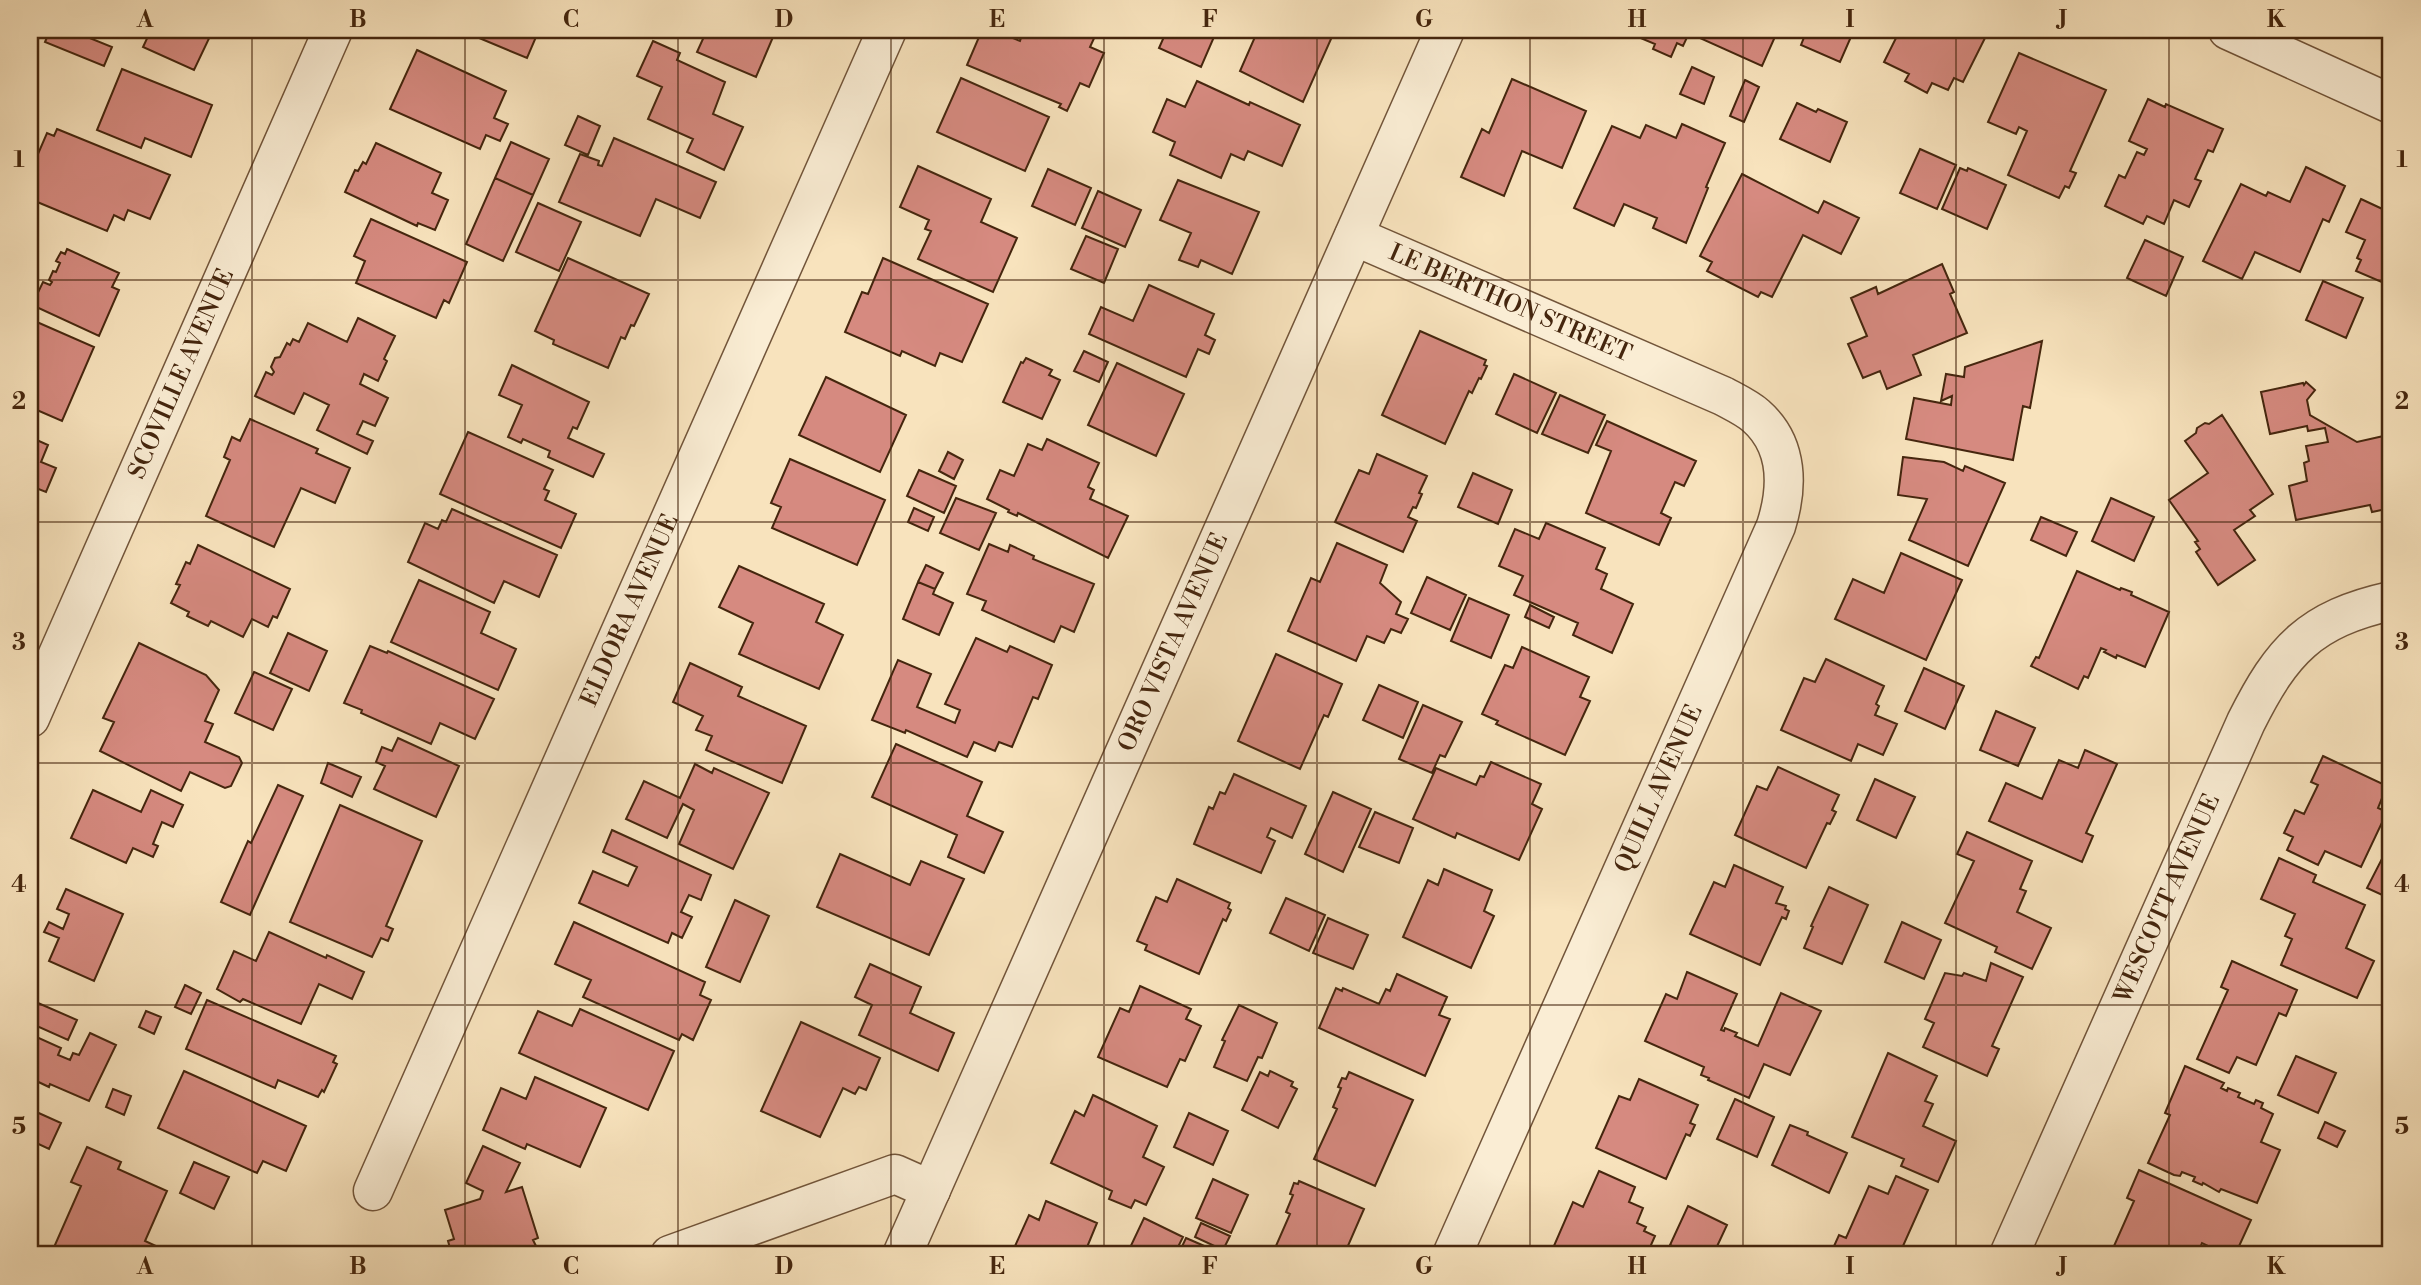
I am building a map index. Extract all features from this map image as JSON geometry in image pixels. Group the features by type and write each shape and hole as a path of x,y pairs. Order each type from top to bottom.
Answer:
{"street":[{"name":"SCOVILLE AVENUE","path":"30,718 333,30"},
{"name":"ELDORA AVENUE","path":"373,1191 887,30"},
{"name":"ORO VISTA AVENUE","path":"902,1255 1445,30"},
{"path":"2228,30 2391,104"},
{"name":"LE BERTHON STREET","path":"1354,236 1664,370"},
{"name":"QUILL AVENUE","path":"1452,1255 1776,526 1783,504 1783,461 1768,429 1756,415 1723,396 1664,370"},
{"name":"WESCOTT AVENUE","path":"2009,1255 2266,682 2302,640 2343,615 2391,601"},
{"path":"670,1255 895,1174 931,1190"}],"building":[{"path":"50,30 70,30 112,47 104,66 45,42"},
{"path":"151,30 213,30 194,70 143,47"},
{"path":"460,30 539,30 527,58"},
{"path":"707,30 776,30 756,77 697,52"},
{"path":"982,30 994,30 1020,41 1023,32 1034,36 1036,30 1085,30 1096,34 1090,47 1104,53 1089,87 1080,83 1067,111 1059,107 1061,104 967,65"},
{"path":"1167,30 1217,30 1201,67 1159,48"},
{"path":"1258,30 1279,38 1282,30 1335,30 1303,102 1240,71"},
{"path":"1627,30 1778,30 1762,66 1689,33 1683,46 1677,43 1671,57 1653,49 1655,44"},
{"path":"1807,30 1854,30 1840,62 1801,45"},
{"path":"1900,30 1989,30 1963,82 1954,78 1948,90 1932,83 1927,93 1905,81 1909,74 1884,62"},
{"path":"653,41 680,53 677,60 725,82 713,114 743,127 724,170 687,152 693,139 648,119 662,87 637,76"},
{"path":"417,50 506,91 494,118 508,124 500,141 486,135 480,149 390,109"},
{"path":"2019,53 2106,90 2070,171 2076,173 2069,188 2065,186 2059,198 2008,175 2027,131 2019,127 2016,134 1988,122"},
{"path":"1692,67 1714,77 1704,104 1680,94"},
{"path":"122,69 212,105 191,157 145,138 141,148 97,130"},
{"path":"961,78 1049,117 1025,171 937,132"},
{"path":"1512,79 1586,111 1562,168 1522,151 1504,196 1461,177 1482,129 1489,133"},
{"path":"1745,80 1759,87 1744,122 1730,116"},
{"path":"1197,81 1300,125 1282,166 1248,151 1244,160 1231,154 1221,178 1170,155 1175,142 1153,132 1167,99 1185,107"},
{"path":"2148,99 2223,129 2213,152 2208,150 2195,179 2201,181 2189,207 2174,200 2164,224 2147,216 2143,224 2105,206 2119,175 2125,178 2137,152 2144,155 2147,149 2129,141"},
{"path":"1797,103 1847,122 1830,162 1780,139"},
{"path":"578,116 600,126 588,155 565,145"},
{"path":"1682,124 1725,143 1686,243 1653,228 1657,218 1624,204 1614,226 1574,208 1612,126 1640,138 1646,125 1676,138"},
{"path":"57,129 170,175 150,219 128,210 124,220 114,215 107,231 30,199 30,159 35,161 47,133 54,136"},
{"path":"614,138 716,182 700,218 656,199 640,236 559,202 580,154 599,161 598,165 602,166"},
{"path":"511,142 549,159 533,195 495,178"},
{"path":"376,143 441,173 432,193 448,200 435,230 418,223 417,226 345,192 355,170 358,171 363,162 366,164"},
{"path":"1920,149 1956,165 1937,209 1900,193"},
{"path":"918,166 991,199 981,222 1017,238 993,292 918,259 931,231 925,229 929,220 900,207"},
{"path":"2306,167 2345,186 2329,222 2323,219 2300,272 2255,252 2242,279 2203,261 2241,184 2266,196 2268,192 2290,202"},
{"path":"1960,168 1967,171 1968,168 2006,185 1987,229 1942,209"},
{"path":"1048,169 1091,188 1075,225 1032,206"},
{"path":"1742,174 1818,213 1824,201 1859,218 1841,254 1803,235 1772,297 1761,292 1758,297 1707,271 1712,262 1700,256"},
{"path":"495,178 533,195 503,261 466,244"},
{"path":"1178,180 1259,212 1232,274 1201,260 1198,267 1179,260 1191,233 1160,220"},
{"path":"1098,191 1141,210 1125,247 1082,228"},
{"path":"2361,199 2391,213 2391,286 2356,271 2361,260 2357,258 2365,240 2346,232"},
{"path":"538,203 581,222 559,271 516,252"},
{"path":"371,219 467,262 449,303 444,300 436,318 356,283 365,261 354,256"},
{"path":"1086,236 1118,249 1104,283 1071,269"},
{"path":"2145,240 2183,257 2166,296 2127,278"},
{"path":"67,249 119,273 112,287 119,290 99,336 32,305 43,282 50,285 52,282 49,280 60,263 56,261 61,252 65,254"},
{"path":"568,258 649,294 634,326 631,325 625,339 621,337 608,368 553,344 554,340 535,331"},
{"path":"883,258 988,304 962,362 940,353 935,366 902,351 900,356 845,332 862,292 868,294"},
{"path":"1942,264 1954,292 1950,294 1967,333 1913,355 1921,375 1887,389 1880,371 1863,378 1848,344 1867,336 1851,298 1876,287 1878,294"},
{"path":"2323,281 2363,298 2346,338 2306,320"},
{"path":"1149,285 1214,314 1205,335 1215,340 1209,354 1198,349 1186,377 1089,334 1101,307 1133,321"},
{"path":"358,318 395,336 384,359 387,361 378,381 364,374 360,384 388,398 375,426 363,421 357,434 373,441 367,454 317,430 329,405 304,393 294,414 255,396 266,372 272,375 274,372 271,367 275,358 280,357 287,343 290,345 293,339 299,342 308,323 347,342"},
{"path":"30,319 94,347 62,421 30,407"},
{"path":"1420,331 1486,360 1484,365 1487,366 1481,379 1479,378 1472,393 1469,391 1445,444 1382,415"},
{"path":"2042,341 2030,408 2023,406 2013,460 1906,439 1914,398 1951,405 1952,396 1941,401 1946,374 1964,377 1965,367"},
{"path":"1084,351 1108,362 1099,382 1074,371"},
{"path":"1026,358 1052,370 1049,375 1060,380 1042,419 1003,402 1021,362"},
{"path":"1117,363 1184,394 1156,456 1088,425"},
{"path":"512,365 589,402 577,429 573,427 568,438 604,454 593,477 548,457 550,451 523,439 521,443 508,437 522,405 499,395"},
{"path":"1514,374 1556,393 1537,433 1496,414"},
{"path":"826,377 906,415 880,472 799,435"},
{"path":"2306,382 2315,390 2307,400 2310,415 2357,442 2388,435 2391,453 2391,508 2372,512 2370,505 2296,520 2289,486 2307,481 2304,463 2309,461 2306,446 2328,442 2325,428 2308,431 2307,426 2270,434 2261,392 2303,383 2304,385"},
{"path":"1560,395 1605,415 1588,453 1542,434"},
{"path":"2222,415 2273,494 2250,510 2255,516 2234,530 2255,560 2218,585 2196,552 2200,549 2195,542 2198,541 2169,500 2208,473 2185,441 2196,433 2197,428"},
{"path":"250,419 318,449 316,453 350,468 335,503 301,488 274,547 206,516 230,460 224,457 232,437 240,441"},
{"path":"1607,421 1696,461 1684,486 1675,482 1661,513 1671,518 1659,545 1586,513 1611,451 1596,445"},
{"path":"468,432 553,470 544,489 549,491 545,500 576,514 561,548 440,494"},
{"path":"30,437 48,445 41,462 56,468 46,492 31,486 30,489"},
{"path":"1047,439 1099,463 1088,487 1094,490 1090,499 1128,516 1108,558 1018,513 1017,516 1008,512 1009,510 987,499 1000,470 1014,476 1028,444 1042,450"},
{"path":"948,452 963,460 954,479 939,471"},
{"path":"1377,454 1427,476 1416,508 1413,507 1408,517 1417,521 1403,552 1335,522 1359,470 1369,474"},
{"path":"1903,457 1944,462 1963,471 1965,466 2005,483 1968,566 1909,540 1927,499 1898,495"},
{"path":"790,459 885,500 857,565 772,528 781,507 771,503"},
{"path":"919,470 956,486 944,513 907,496"},
{"path":"1473,473 1512,490 1498,524 1458,507"},
{"path":"956,498 996,513 979,550 940,533"},
{"path":"2111,498 2154,517 2134,561 2092,541"},
{"path":"914,508 934,517 928,531 908,522"},
{"path":"452,509 557,555 539,597 504,581 494,603 408,562 425,523 438,529 442,520 446,522"},
{"path":"2041,517 2077,532 2066,556 2031,540"},
{"path":"1546,523 1605,548 1596,569 1607,574 1601,589 1633,604 1612,653 1573,635 1578,623 1514,595 1523,576 1499,566 1515,529 1539,539"},
{"path":"1337,543 1387,565 1380,583 1401,602 1396,614 1408,619 1401,633 1391,629 1384,643 1367,636 1356,661 1288,631 1311,578 1320,582"},
{"path":"989,544 1008,552 1010,545 1034,556 1033,559 1094,584 1074,632 1061,626 1054,642 982,610 986,601 967,594"},
{"path":"198,545 290,589 277,618 273,616 268,627 252,619 243,637 211,621 208,626 187,616 189,612 171,603 180,585 176,584 186,562 190,564"},
{"path":"1901,553 1962,580 1926,660 1835,619 1853,579 1884,593"},
{"path":"926,565 943,573 935,589 918,582"},
{"path":"739,566 824,604 816,622 843,635 819,689 739,654 753,623 719,607"},
{"path":"2077,571 2120,590 2121,588 2132,592 2131,595 2169,612 2145,667 2117,655 2116,658 2101,648 2088,678 2084,676 2078,689 2031,666 2036,657 2039,658"},
{"path":"1427,577 1466,595 1450,630 1411,613"},
{"path":"419,580 490,612 481,633 516,649 498,690 391,642"},
{"path":"918,582 935,589 933,594 953,603 939,635 903,619"},
{"path":"1469,598 1509,615 1491,658 1451,641"},
{"path":"1530,605 1554,617 1549,628 1525,617"},
{"path":"288,633 327,651 309,691 270,673"},
{"path":"976,638 1007,652 1010,646 1052,665 1038,699 1033,697 1012,747 999,742 995,751 974,742 967,757 906,730 905,733 872,720 898,660 931,674 917,707 955,723 960,710 945,704"},
{"path":"139,643 206,675 219,690 205,721 213,724 205,742 239,757 242,763 231,786 225,788 190,772 181,791 100,751 114,722 103,718"},
{"path":"370,646 387,653 388,651 494,699 475,739 440,723 431,744 344,703"},
{"path":"1522,647 1589,677 1580,697 1590,701 1565,755 1496,724 1498,721 1482,714 1505,665 1513,668"},
{"path":"1276,654 1342,684 1328,717 1324,715 1300,769 1238,741"},
{"path":"1826,659 1884,686 1876,704 1879,706 1875,715 1897,724 1883,755 1858,744 1851,761 1781,730 1804,678 1815,682"},
{"path":"690,663 742,687 738,696 806,726 782,783 706,750 712,736 696,730 703,716 673,702"},
{"path":"1924,668 1964,686 1945,729 1905,711"},
{"path":"254,672 292,689 273,730 235,713"},
{"path":"1379,685 1418,702 1403,738 1363,720"},
{"path":"1423,705 1462,722 1445,757 1440,755 1432,773 1399,759"},
{"path":"1996,711 2035,728 2018,766 1980,750"},
{"path":"398,738 459,766 436,817 374,789 385,766 376,762 382,747 392,751"},
{"path":"896,744 982,782 967,816 1003,832 984,873 948,857 957,835 872,797"},
{"path":"2085,750 2117,764 2086,833 2093,836 2082,862 1989,821 2006,783 2042,799 2059,760 2078,768"},
{"path":"2323,756 2387,786 2378,808 2387,812 2361,867 2325,851 2318,865 2287,850 2293,837 2284,833 2295,810 2304,814 2318,785 2311,782"},
{"path":"1491,762 1541,784 1532,804 1542,809 1519,860 1457,833 1455,838 1413,819 1436,768 1476,785 1480,776 1484,777"},
{"path":"328,763 361,777 352,797 321,783"},
{"path":"695,764 712,773 714,768 769,793 733,869 679,844 694,810 683,804 667,838 626,819 644,781 680,798"},
{"path":"1778,767 1839,795 1832,810 1836,812 1830,824 1827,823 1806,868 1735,835 1757,786 1767,790"},
{"path":"1234,774 1306,806 1292,838 1271,828 1267,837 1275,841 1261,873 1194,844 1209,807 1213,809 1220,792 1225,794"},
{"path":"1875,779 1915,797 1896,838 1857,820"},
{"path":"278,785 303,796 250,915 221,902 248,841 251,843"},
{"path":"93,790 141,812 151,790 183,805 173,827 162,822 153,844 158,846 153,857 133,848 126,863 71,838"},
{"path":"1333,792 1371,809 1343,872 1305,854"},
{"path":"340,805 422,841 386,926 393,929 388,941 381,938 372,957 290,922"},
{"path":"1375,812 1413,828 1399,863 1359,847"},
{"path":"612,830 711,875 701,900 689,895 681,912 692,917 682,938 672,933 668,943 579,903 593,871 628,886 637,867 603,852"},
{"path":"1967,832 2032,861 2020,889 2026,891 2017,912 2051,928 2032,969 1995,952 1997,947 1945,923 1974,861 1957,854"},
{"path":"2387,849 2391,851 2391,899 2367,888"},
{"path":"840,854 910,885 921,861 964,879 929,955 817,907"},
{"path":"2279,858 2316,875 2313,882 2365,905 2346,948 2374,961 2357,998 2281,965 2292,939 2285,936 2295,914 2261,899"},
{"path":"1734,865 1783,887 1776,903 1786,906 1785,909 1789,911 1786,919 1782,917 1760,965 1690,934 1714,882 1725,887"},
{"path":"1444,869 1492,890 1484,911 1494,916 1471,968 1403,937 1428,880 1438,885"},
{"path":"1177,879 1230,903 1228,908 1231,910 1226,921 1223,919 1199,974 1145,950 1147,945 1137,941 1156,897 1167,902"},
{"path":"1829,887 1868,905 1842,964 1804,948"},
{"path":"66,889 123,914 94,981 49,961 59,938 44,932 49,922 63,929 69,914 57,909"},
{"path":"1286,898 1325,915 1309,951 1270,933"},
{"path":"735,900 769,916 740,982 706,967"},
{"path":"1328,918 1368,935 1353,969 1313,953"},
{"path":"574,922 705,982 700,995 711,1000 693,1040 682,1034 679,1040 583,997 591,980 555,964"},
{"path":"1902,922 1941,940 1924,979 1885,962"},
{"path":"269,932 364,972 352,999 319,984 301,1024 243,999 240,1002 217,989 234,951 256,961"},
{"path":"2232,961 2297,990 2286,1016 2279,1013 2256,1065 2237,1057 2229,1073 2197,1059 2228,990 2221,987"},
{"path":"1991,963 2023,977 1992,1046 1999,1049 1987,1076 1923,1047 1934,1023 1925,1019 1945,973 1962,976 1964,973 1986,981"},
{"path":"870,964 921,987 910,1013 954,1033 938,1071 859,1035 872,1005 855,997"},
{"path":"1687,972 1737,994 1721,1030 1724,1031 1725,1028 1737,1033 1735,1036 1758,1046 1781,993 1821,1011 1790,1075 1764,1064 1749,1098 1708,1080 1709,1078 1701,1075 1704,1067 1645,1041 1666,994 1677,999"},
{"path":"1397,974 1447,997 1439,1015 1450,1019 1425,1076 1319,1028 1336,988 1342,991 1343,988 1379,1004 1386,989 1390,991"},
{"path":"185,985 201,993 191,1014 175,1007"},
{"path":"1140,986 1191,1009 1186,1019 1201,1026 1185,1061 1180,1059 1167,1087 1098,1057 1120,1008 1129,1012"},
{"path":"207,1000 336,1056 333,1062 337,1064 324,1092 322,1090 318,1097 278,1080 275,1088 186,1049"},
{"path":"38,1003 77,1020 68,1040 30,1023"},
{"path":"1239,1005 1277,1023 1262,1058 1258,1057 1247,1081 1214,1067 1225,1041 1222,1040"},
{"path":"580,1009 674,1051 648,1110 519,1053 538,1011 572,1026"},
{"path":"146,1011 161,1017 154,1034 139,1027"},
{"path":"801,1022 880,1058 866,1090 859,1087 855,1094 843,1088 820,1137 761,1111"},
{"path":"90,1033 116,1045 89,1101 30,1078 30,1034 61,1048 58,1055 70,1060 73,1053 79,1055"},
{"path":"1888,1053 1937,1076 1925,1101 1933,1104 1923,1126 1956,1141 1938,1182 1901,1166 1904,1159 1852,1137"},
{"path":"2296,1056 2336,1073 2318,1113 2278,1095"},
{"path":"2185,1066 2224,1083 2221,1088 2240,1093 2238,1097 2254,1104 2256,1100 2263,1103 2261,1108 2273,1114 2261,1142 2280,1150 2257,1203 2221,1189 2219,1192 2203,1183 2202,1185 2193,1181 2195,1177 2182,1172 2180,1176 2174,1175 2148,1163 2170,1115 2165,1113"},
{"path":"184,1071 306,1126 286,1171 263,1161 257,1173 158,1128"},
{"path":"1270,1071 1293,1082 1291,1086 1297,1089 1278,1128 1242,1110 1260,1072 1268,1076"},
{"path":"1349,1072 1413,1100 1375,1186 1314,1159 1337,1109 1333,1107 1341,1088 1338,1087"},
{"path":"535,1077 606,1108 580,1167 527,1144 525,1149 483,1130 501,1088 526,1099"},
{"path":"1639,1079 1698,1105 1690,1123 1695,1125 1690,1136 1686,1134 1666,1179 1596,1148 1619,1096 1630,1100"},
{"path":"113,1089 131,1096 124,1115 106,1107"},
{"path":"1093,1095 1157,1126 1143,1157 1164,1167 1146,1205 1135,1200 1131,1208 1109,1199 1112,1191 1051,1163 1075,1111 1084,1116"},
{"path":"1735,1099 1774,1117 1757,1157 1717,1139"},
{"path":"32,1110 61,1123 49,1149 30,1140"},
{"path":"1189,1113 1228,1131 1213,1165 1174,1147"},
{"path":"2325,1122 2345,1131 2337,1147 2318,1138"},
{"path":"1790,1125 1847,1153 1829,1193 1772,1165"},
{"path":"483,1146 520,1163 506,1192 522,1187 538,1238 533,1240 536,1246 507,1255 452,1255 448,1241 454,1239 445,1210 480,1199 483,1191 466,1183"},
{"path":"87,1147 121,1162 118,1169 167,1191 145,1241 171,1253 170,1255 51,1254 81,1186 71,1182"},
{"path":"194,1162 229,1177 214,1209 180,1193"},
{"path":"2139,1170 2251,1220 2235,1255 2227,1255 2202,1243 2197,1255 2110,1255 2134,1201 2127,1198"},
{"path":"1599,1171 1635,1187 1629,1202 1643,1208 1637,1223 1646,1227 1644,1231 1655,1236 1647,1254 1650,1255 1550,1255 1573,1202 1583,1207"},
{"path":"1896,1176 1928,1190 1899,1255 1830,1255 1839,1235 1846,1238 1869,1186 1888,1194"},
{"path":"1213,1179 1248,1195 1231,1233 1196,1218"},
{"path":"1299,1181 1364,1209 1344,1255 1272,1255 1290,1214 1286,1212 1293,1195 1290,1194 1294,1183 1298,1184"},
{"path":"1046,1201 1097,1223 1085,1252 1093,1255 1011,1255 1029,1215 1039,1220"},
{"path":"1688,1206 1727,1225 1713,1255 1691,1255 1670,1245"},
{"path":"1144,1218 1183,1237 1174,1255 1127,1254"},
{"path":"1201,1223 1230,1236 1223,1250 1195,1237"},
{"path":"1186,1238 1225,1255 1178,1255"},
{"path":"2391,1242 2391,1255 2376,1253"}]}
